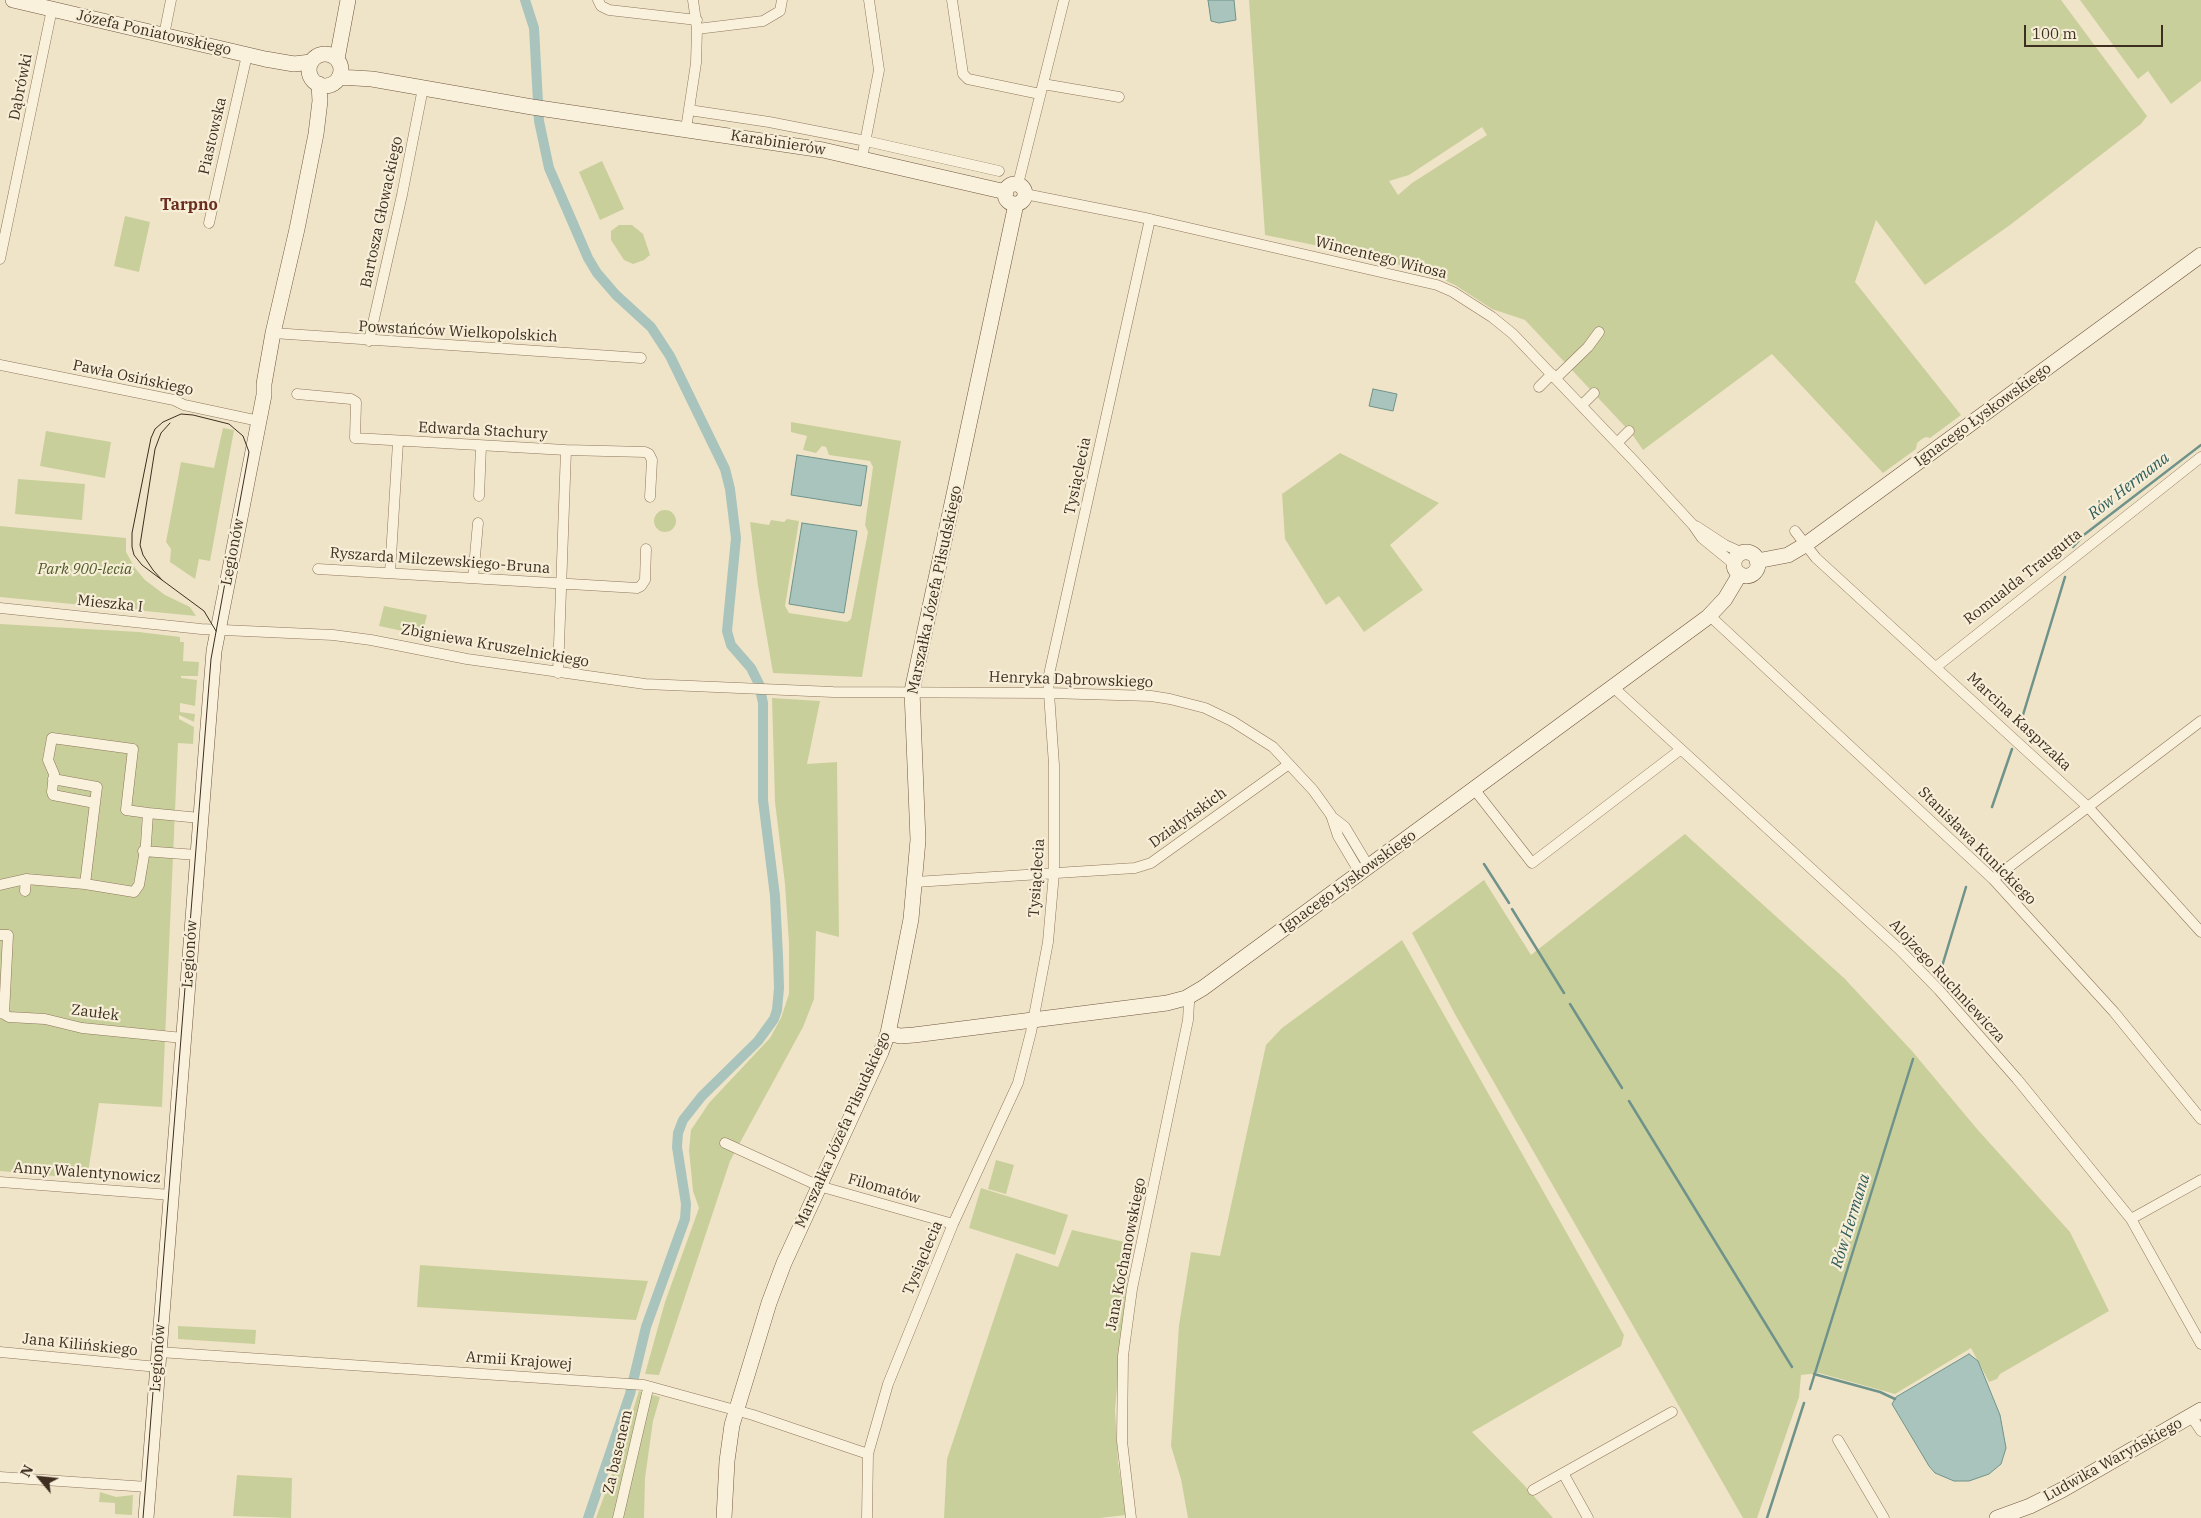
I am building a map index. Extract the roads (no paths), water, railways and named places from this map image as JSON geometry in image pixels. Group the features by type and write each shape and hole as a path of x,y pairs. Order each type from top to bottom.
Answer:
{"street":[{"name":"Józefa Poniatowskiego","path":"13,0 265,59 280,68 327,70 548,109"},
{"path":"164,35 172,0"},
{"path":"598,0 601,6 609,10 697,25 763,21 780,11 782,0"},
{"path":"686,129 696,63 697,25 694,0"},
{"path":"862,158 879,70 870,0"},
{"path":"952,0 962,74 968,79 1119,97"},
{"name":"Marszałka Józefa Piłsudskiego","path":"724,1518 727,1461 735,1410 778,1279 888,1033 906,950 915,882 918,840 912,691 1016,194 1064,0"},
{"name":"Legionów","path":"146,1518 211,681 218,630 264,395 270,385 294,255 294,243 316,134 328,102 327,70 332,37 347,6"},
{"name":"Dąbrówki","path":"0,259 52,9"},
{"name":"Piastowska","path":"209,224 247,55"},
{"name":"Bartosza Głowackiego","path":"369,341 402,195 423,88"},
{"name":"Karabinierów","path":"548,109 764,140 862,158 1016,194 1150,219"},
{"path":"689,110 769,122 866,141 999,171"},
{"name":"Wincentego Witosa","path":"1150,219 1437,285 1454,292 1500,324 1525,345 1617,442 1693,525 1702,538 1739,564"},
{"name":"Tysiąclecia","path":"867,1518 868,1454 888,1384 953,1224 1018,1084 1033,1021 1048,942 1054,873 1055,793 1048,678 1150,219"},
{"name":"Ignacego Łyskowskiego","path":"1757,561 1788,555 1805,545 2201,255"},
{"path":"1539,387 1588,347 1599,332"},
{"name":"Powstańców Wielkopolskich","path":"278,334 641,358"},
{"name":"Pawła Osińskiego","path":"0,365 174,400 259,421"},
{"path":"1582,405 1594,393"},
{"name":"Edwarda Stachury","path":"297,394 352,399 356,402 355,438 398,442 650,454 652,460 650,497"},
{"path":"1617,442 1629,431"},
{"name":"Edwarda Stachury","path":"390,573 398,442"},
{"path":"479,496 481,446"},
{"name":"Edwarda Stachury","path":"558,673 566,450"},
{"name":"Romualda Traugutta","path":"1936,667 2201,456"},
{"path":"473,578 478,523"},
{"name":"Wincentego Witosa","path":"1693,525 1725,545 1739,564"},
{"name":"Marcina Kasprzaka","path":"1795,531 1816,558 2088,808 2199,927"},
{"name":"Ryszarda Milczewskiego-Bruna","path":"318,569 637,588 645,580 646,549"},
{"path":"1754,555 1757,561 1757,569 1752,574 1739,564 1754,555"},
{"name":"Ignacego Łyskowskiego","path":"888,1033 900,1036 914,1035 1168,1003 1186,998 1710,616 1725,599 1739,564"},
{"name":"Mieszka I","path":"0,608 218,630"},
{"name":"Stanisława Kunickiego","path":"1710,616 1993,879 2114,1012 2201,1119"},
{"name":"Zbigniewa Kruszelnickiego","path":"218,630 333,635 371,640 467,660 645,684 768,689"},
{"name":"Alojzego Ruchniewicza","path":"1613,688 1906,956 2017,1079 2130,1219 2201,1344"},
{"name":"Henryka Dąbrowskiego","path":"768,689 833,692 912,691 1151,696 1204,708 1252,733 1273,747 1313,790 1331,815 1338,836 1364,870"},
{"path":"1993,879 2201,721"},
{"path":"95,803 53,795 54,774 48,760 52,738 134,749 126,810 200,818"},
{"path":"1474,789 1532,864 1680,750"},
{"name":"Działyńskich","path":"915,882 1135,868 1151,863 1289,764"},
{"path":"53,780 97,787 84,884"},
{"path":"0,886 26,879 136,891 139,885 143,851 146,844 148,813"},
{"path":"143,851 197,855"},
{"path":"25,891 26,879"},
{"name":"Zaułek","path":"4,935 2,1014 9,1017 45,1019 82,1028 183,1038"},
{"name":"Jana Kochanowskiego","path":"1131,1518 1122,1442 1123,1356 1132,1289 1188,1020 1189,1003 1186,998"},
{"name":"Filomatów","path":"725,1143 819,1186 953,1224"},
{"path":"2130,1219 2201,1180"},
{"name":"Anny Walentynowicz","path":"0,1182 171,1195"},
{"name":"Jana Kilińskiego","path":"0,1352 158,1360"},
{"name":"Armii Krajowej","path":"158,1360 630,1383 645,1389 735,1410 868,1454"},
{"name":"Za basenem","path":"618,1518 645,1389"},
{"path":"1533,1490 1672,1412"},
{"path":"2196,1413 2201,1432"},
{"name":"Ludwika Waryńskiego","path":"1997,1518 2030,1506 2062,1490 2196,1413"},
{"path":"1838,1440 1884,1518"},
{"path":"1563,1473 1588,1518"},
{"path":"0,1477 148,1487"}],"water":[{"path":"1208,0 1234,0 1236,20 1219,23 1211,21"},
{"path":"1373,389 1397,394 1393,411 1369,406"},
{"path":"797,455 867,466 861,506 791,495"},
{"path":"802,523 857,531 844,613 789,604"},
{"path":"1969,1354 1978,1361 2000,1415 2006,1448 2001,1464 1989,1474 1969,1481 1954,1481 1935,1473 1929,1466 1892,1404 1896,1397"}],"waterway":[{"path":"525,0 534,28 539,121 549,168 588,258 597,273 616,295 651,327 670,356 725,469 730,489 736,538 727,631 731,645 751,668 759,684 763,703 763,800 775,896 778,956 779,988 777,1010 774,1019 758,1041 702,1096 683,1120 678,1133 677,1147 686,1204 685,1219 646,1327 630,1394 588,1518"},
{"name":"Rów Hermana","path":"2073,547 2085,534 2201,445"},
{"name":"Rów Hermana","path":"2019,728 2065,577"},
{"name":"Rów Hermana","path":"1992,807 2012,749"},
{"path":"1484,864 1509,903"},
{"name":"Rów Hermana","path":"1940,973 1966,887"},
{"path":"1512,909 1564,993"},
{"path":"1570,1004 1622,1088"},
{"name":"Rów Hermana","path":"1810,1389 1913,1059"},
{"path":"1629,1101 1792,1367"},
{"path":"1814,1374 1880,1392 1895,1399"},
{"name":"Rów Hermana","path":"1767,1518 1804,1403"}],"tram line":[{"path":"143,1518 211,659 249,452 243,436 229,424 181,414 163,422 155,429 151,438 132,533 132,547 134,555 142,565 162,580"},
{"path":"170,423 161,433 155,449 140,545 143,555 153,570 162,580 204,611 216,631"}],"district":[{"name":"Tarpno","path":"189,205"}],"park label":[{"name":"Park 900-lecia","path":"85,570"}]}
